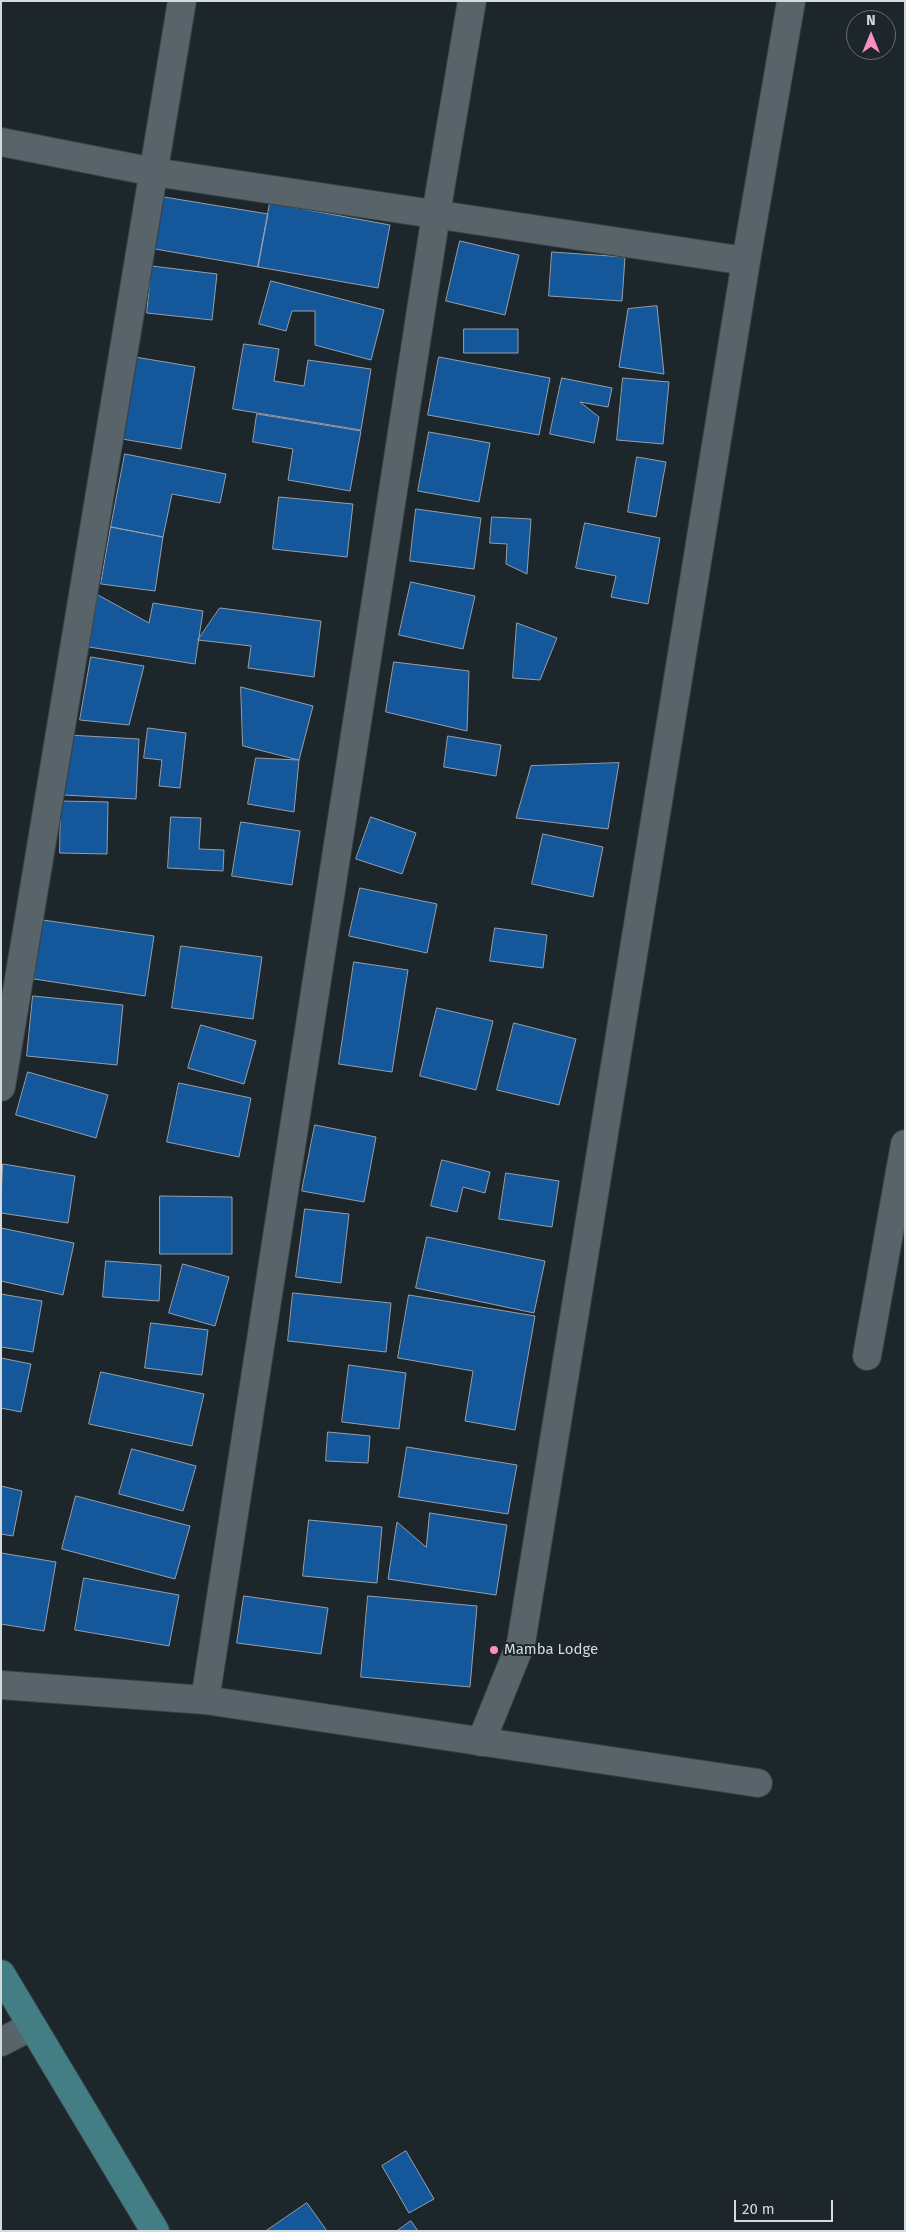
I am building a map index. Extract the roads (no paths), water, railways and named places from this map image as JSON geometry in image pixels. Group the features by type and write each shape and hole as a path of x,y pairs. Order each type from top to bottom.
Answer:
{"main road":[{"path":"1,1974 155,2231"}],"street":[{"path":"1,1087 182,1"},
{"path":"205,1700 436,214 472,1"},
{"path":"480,1742 521,1643 746,261 792,1"},
{"path":"1,142 154,172 746,261"},
{"path":"867,1356 905,1144"},
{"path":"1,1685 205,1700 758,1783"},
{"path":"1,2042 32,2026"}],"place":[{"name":"Mamba Lodge","path":"494,1650"}]}
